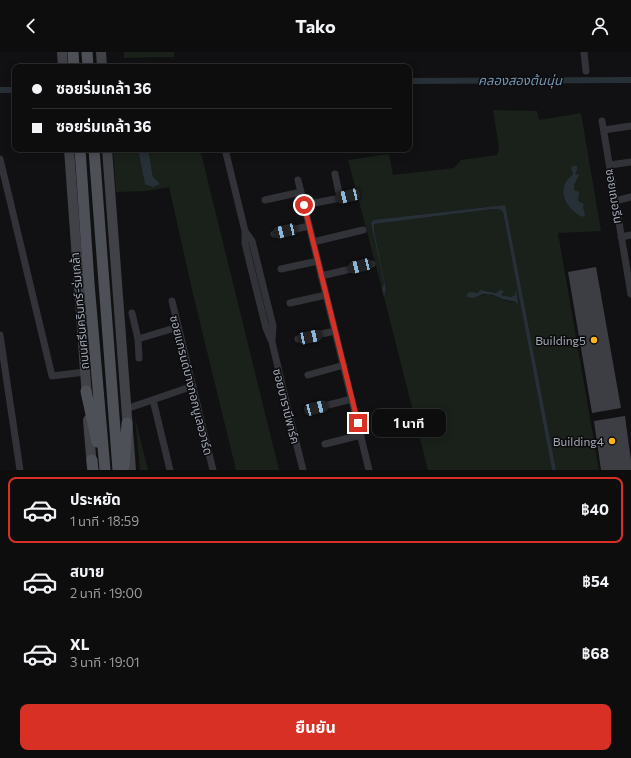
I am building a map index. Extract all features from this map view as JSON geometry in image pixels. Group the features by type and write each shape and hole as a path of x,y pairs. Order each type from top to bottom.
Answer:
{"main road":[{"path":"62,52 63,64"},
{"path":"73,52 74,64"},
{"path":"87,52 88,64"},
{"path":"101,52 102,64"},
{"name":"ถนนศรีนครินทร์-ร่มเกล้า","path":"69,152 92,467"},
{"path":"70,162 75,152"},
{"name":"ถนนศรีนครินทร์-ร่มเกล้า","path":"78,152 104,470"},
{"path":"94,152 118,470"},
{"path":"106,152 131,470"},
{"path":"86,390 104,470"},
{"path":"124,470 127,423"}],"street":[{"path":"584,52 586,71"},
{"name":"ซอยเฌอรีน","path":"602,121 629,272 631,294"},
{"path":"604,130 631,126"},
{"name":"ซอยบารานีพาร์ค","path":"226,152 245,230 252,241 273,326 272,342 303,470"},
{"path":"0,159 52,376 85,372"},
{"path":"610,165 631,162"},
{"path":"335,174 340,198"},
{"path":"298,180 369,469 360,470"},
{"path":"264,200 301,192"},
{"path":"304,205 356,195"},
{"path":"616,201 631,198"},
{"path":"274,234 309,226"},
{"path":"313,242 363,230"},
{"path":"622,237 631,235"},
{"path":"281,269 318,260"},
{"path":"321,276 372,264"},
{"path":"290,303 326,295"},
{"name":"ซอยแกรนด์บางกอกบูเลอวาร์ด","path":"172,301 213,470"},
{"path":"132,313 138,338 139,358"},
{"path":"138,338 178,327"},
{"path":"298,339 335,331"},
{"path":"0,335 20,470"},
{"path":"308,375 344,365"},
{"path":"126,409 193,386"},
{"path":"316,408 352,399"},
{"path":"153,400 170,470"},
{"path":"325,444 361,434"}],"shaded area":[{"path":"124,52 174,52 174,57 124,58"},
{"path":"493,110 537,111 539,120 581,113 601,231 558,233 599,470 556,470 505,205 373,220 371,223 384,283 382,289 348,160 389,154 393,175 454,168 461,160 497,155 499,148"},
{"path":"113,152 139,152 141,159 153,177 149,152 201,152 279,470 236,470 193,294 169,187 147,191 116,192"},
{"path":"139,152 149,152 153,177 160,184 153,187 145,184"},
{"path":"577,166 575,174 579,175 574,185 574,190 579,192 578,201 584,204 583,207 585,215 583,217 570,208 564,194 567,180 573,174 571,167"},
{"path":"505,205 556,470 552,470 503,212 499,209 493,209 374,224 386,289 384,297 382,289 384,283 371,223 373,220"},
{"path":"493,209 499,209 503,212 552,470 428,470 384,297 386,289 374,224","holes":["486,291 496,293 504,291 500,294 511,297 515,295 516,292 516,302 504,300 491,295 474,298 475,292 478,293"]},
{"path":"516,289 518,305 516,302 502,299 493,295 483,294 474,298 467,297 467,294 470,292 478,293 480,290 496,293 500,290 504,291 501,295 511,297 515,295"},
{"path":"135,418 148,470 140,470"}],"building":[{"name":"Building5","path":"596,267 621,408 592,413 568,272"},
{"name":"Building4","path":"625,416 631,470 601,470 594,421"}],"waterway":[{"name":"คลองสองต้นนุ่น","path":"412,81 631,80"},
{"name":"คลองสองต้นนุ่น","path":"0,90 12,90"}],"place":[{"name":"Building5","path":"594,340"},
{"name":"Building4","path":"612,441"}],"route":[{"path":"304,205 358,423"}]}
